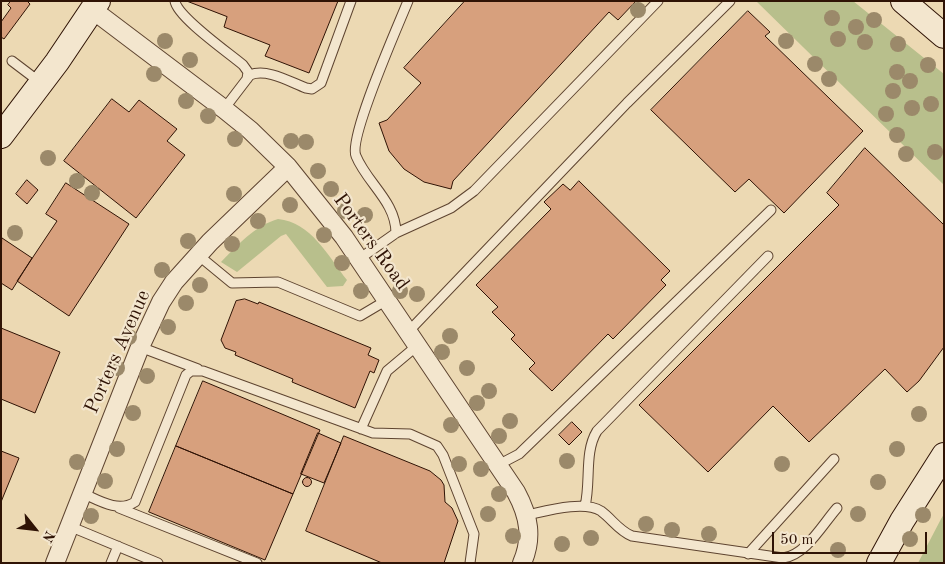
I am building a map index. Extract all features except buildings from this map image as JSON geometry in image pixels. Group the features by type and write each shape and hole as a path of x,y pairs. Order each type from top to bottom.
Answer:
{"main road":[{"path":"904,1 944,36"},
{"path":"1,136 42,84 95,6"},
{"path":"879,563 902,521 944,455"}],"street":[{"name":"Porters Road","path":"95,6 224,109 288,167 359,259 516,492 527,515 529,539 522,563"},
{"name":"Porters Avenue","path":"55,563 140,347 166,295 198,255 288,167"}],"lane":[{"path":"174,1 175,6 185,16 243,65 248,72 247,79"},
{"path":"224,109 250,75 261,72 306,88 317,86 321,83 351,1"},
{"path":"396,233 393,213 356,157 354,145 363,116 408,1"},
{"path":"359,259 396,233 451,208 474,191 658,1"},
{"path":"361,429 387,371 414,338 627,103 730,1"},
{"path":"12,62 42,84"},
{"path":"498,465 517,455 526,447 771,210"},
{"path":"198,255 232,283 278,282 360,316 387,300"},
{"path":"585,506 589,491 590,445 597,431 768,256"},
{"path":"140,347 373,433 410,434 431,443 440,450 474,534 470,563"},
{"path":"114,506 126,506 134,502 186,375 191,371 203,371"},
{"path":"748,554 834,459"},
{"path":"82,493 257,563"},
{"path":"527,515 585,506 596,508 619,529 632,536 748,554 790,557 801,551 837,508"},
{"path":"69,526 158,563"},
{"path":"111,563 118,546"}],"green space":[{"path":"756,1 853,1 944,74 944,185"},
{"path":"278,219 290,221 300,226 318,242 347,280 343,286 327,287 286,234 237,272 221,262 254,231"},
{"path":"944,514 944,563 918,563 941,519"}]}
